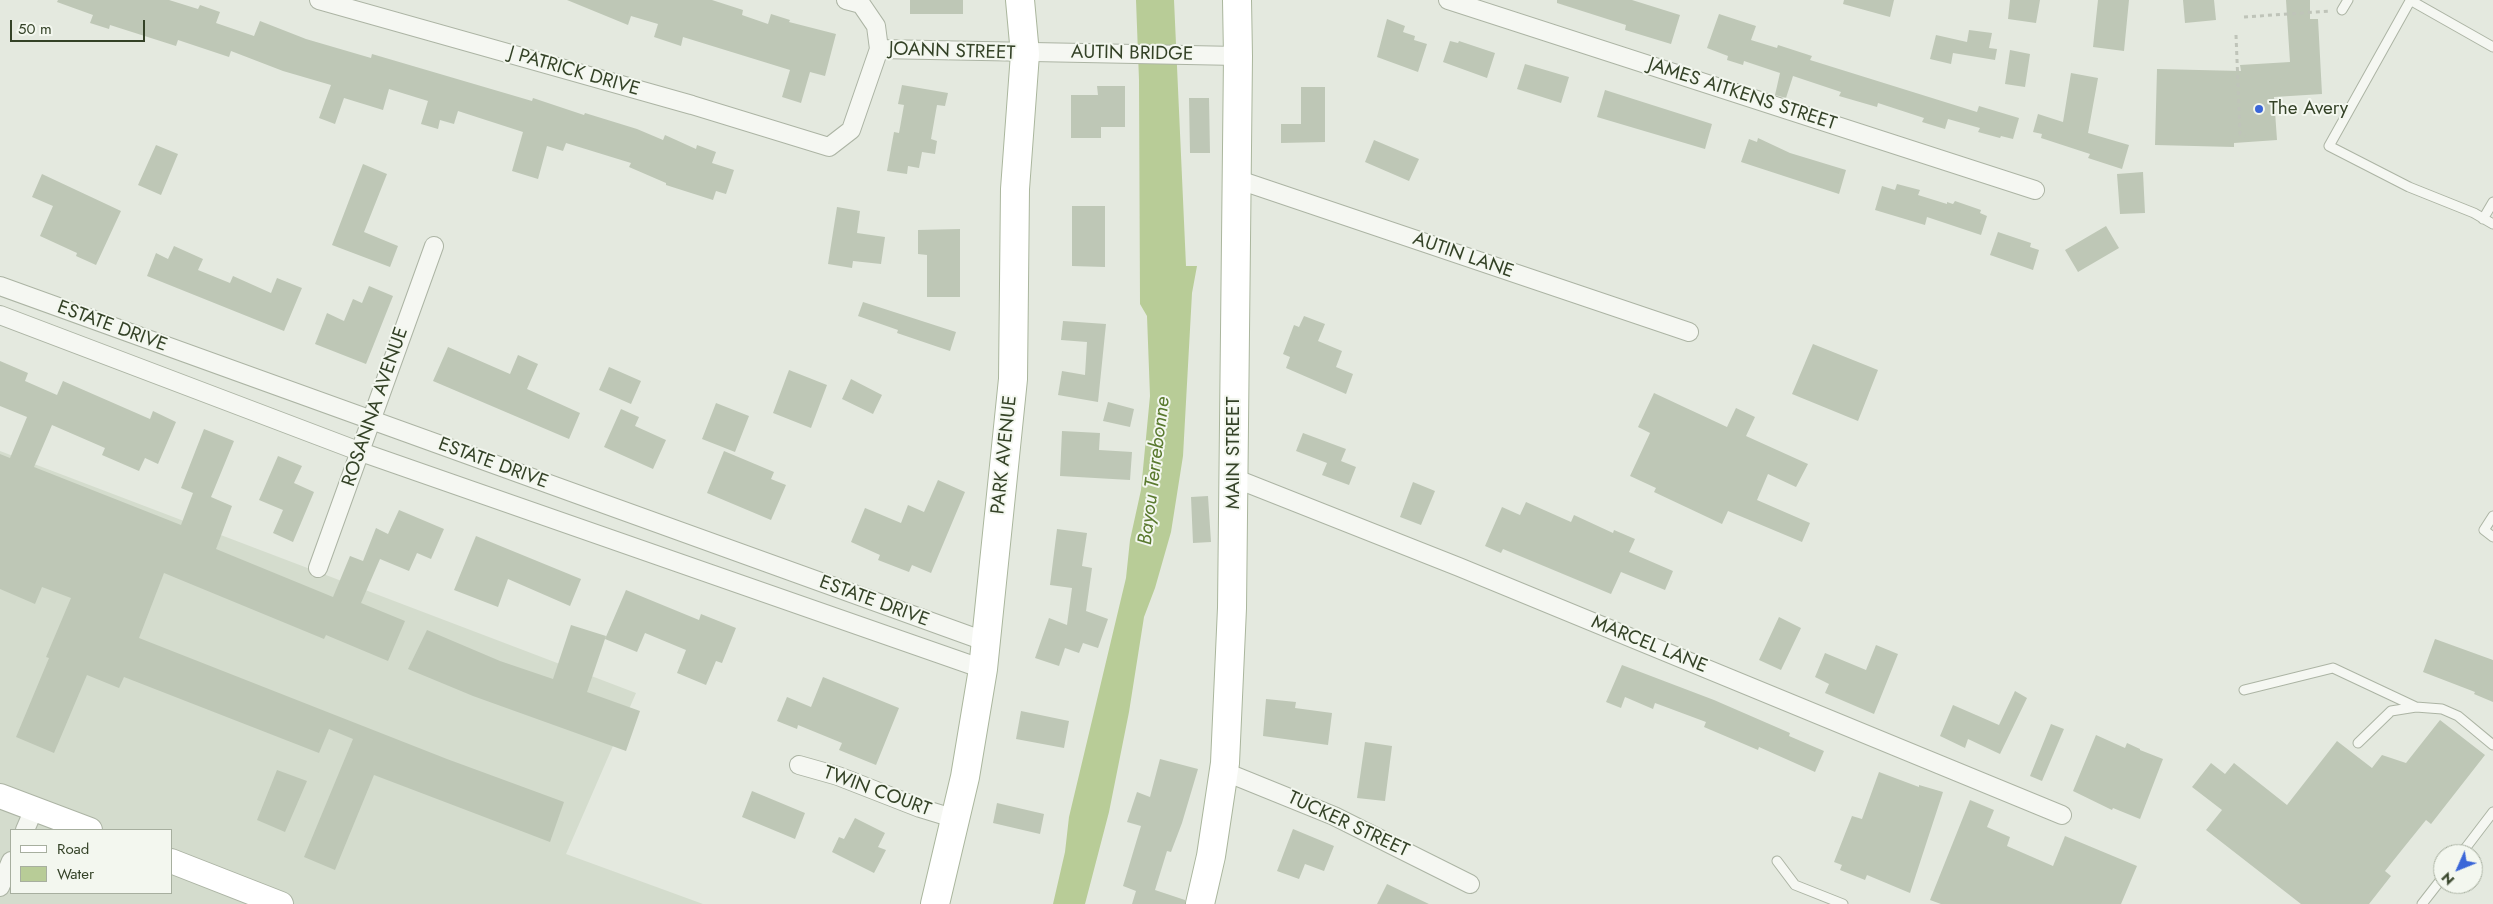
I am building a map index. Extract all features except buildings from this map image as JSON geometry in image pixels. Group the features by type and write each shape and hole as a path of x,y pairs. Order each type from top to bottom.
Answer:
{"main road":[{"name":"PARK AVENUE","path":"935,904 965,777 985,655 1013,378 1015,189 1025,54 1020,0"},
{"name":"MAIN STREET","path":"1200,904 1211,856 1223,771 1232,608 1238,56 1236,0"},
{"path":"0,796 30,820 84,829"},
{"path":"172,861 281,904"}],"street":[{"name":"J PATRICK DRIVE","path":"319,0 692,105 829,147 851,130 878,50"},
{"name":"JAMES AITKENS STREET","path":"1448,0 2035,190"},
{"path":"854,2 876,26 878,50"},
{"name":"JOANN STREET","path":"878,50 1025,54"},
{"name":"AUTIN BRIDGE","path":"1025,54 1238,56"},
{"name":"AUTIN LANE","path":"1236,180 1690,332"},
{"name":"ROSANNA AVENUE","path":"318,568 434,246"},
{"name":"ESTATE DRIVE","path":"0,286 370,420 985,655"},
{"name":"ESTATE DRIVE","path":"0,315 361,452 985,655"},
{"name":"MARCEL LANE","path":"1234,478 1459,567 2062,815"},
{"name":"TWIN COURT","path":"799,766 838,776 920,808 956,819"},
{"name":"TUCKER STREET","path":"1223,771 1334,816 1470,884"},
{"path":"0,887 10,864"}],"lane":[{"path":"2342,10 2348,0"},
{"path":"2493,47 2410,0 2329,146 2409,186 2493,224"},
{"path":"2483,219 2493,202"},
{"path":"2493,516 2484,530 2493,537"},
{"path":"2244,690 2333,668 2416,708"},
{"path":"2358,743 2391,711 2416,708 2442,709 2458,716 2493,745"},
{"path":"2469,844 2493,812"},
{"path":"1777,861 1795,885 1843,904"},
{"path":"2422,904 2433,890"}],"path":[{"path":"2244,18 2342,10"},
{"path":"2236,35 2242,119 2240,134 2245,136"}],"shaded area":[{"path":"0,451 636,693 566,854 703,904 0,904"}],"water":[{"name":"Bayou Terrebonne","path":"1136,0 1174,0 1186,266 1197,266 1192,293 1183,456 1171,532 1155,588 1144,617 1129,712 1109,812 1085,904 1053,904 1065,852 1069,817 1126,578 1130,540 1141,490 1150,396 1147,316 1140,304 1139,80"}],"place":[{"name":"The Avery","path":"2259,109"}]}
